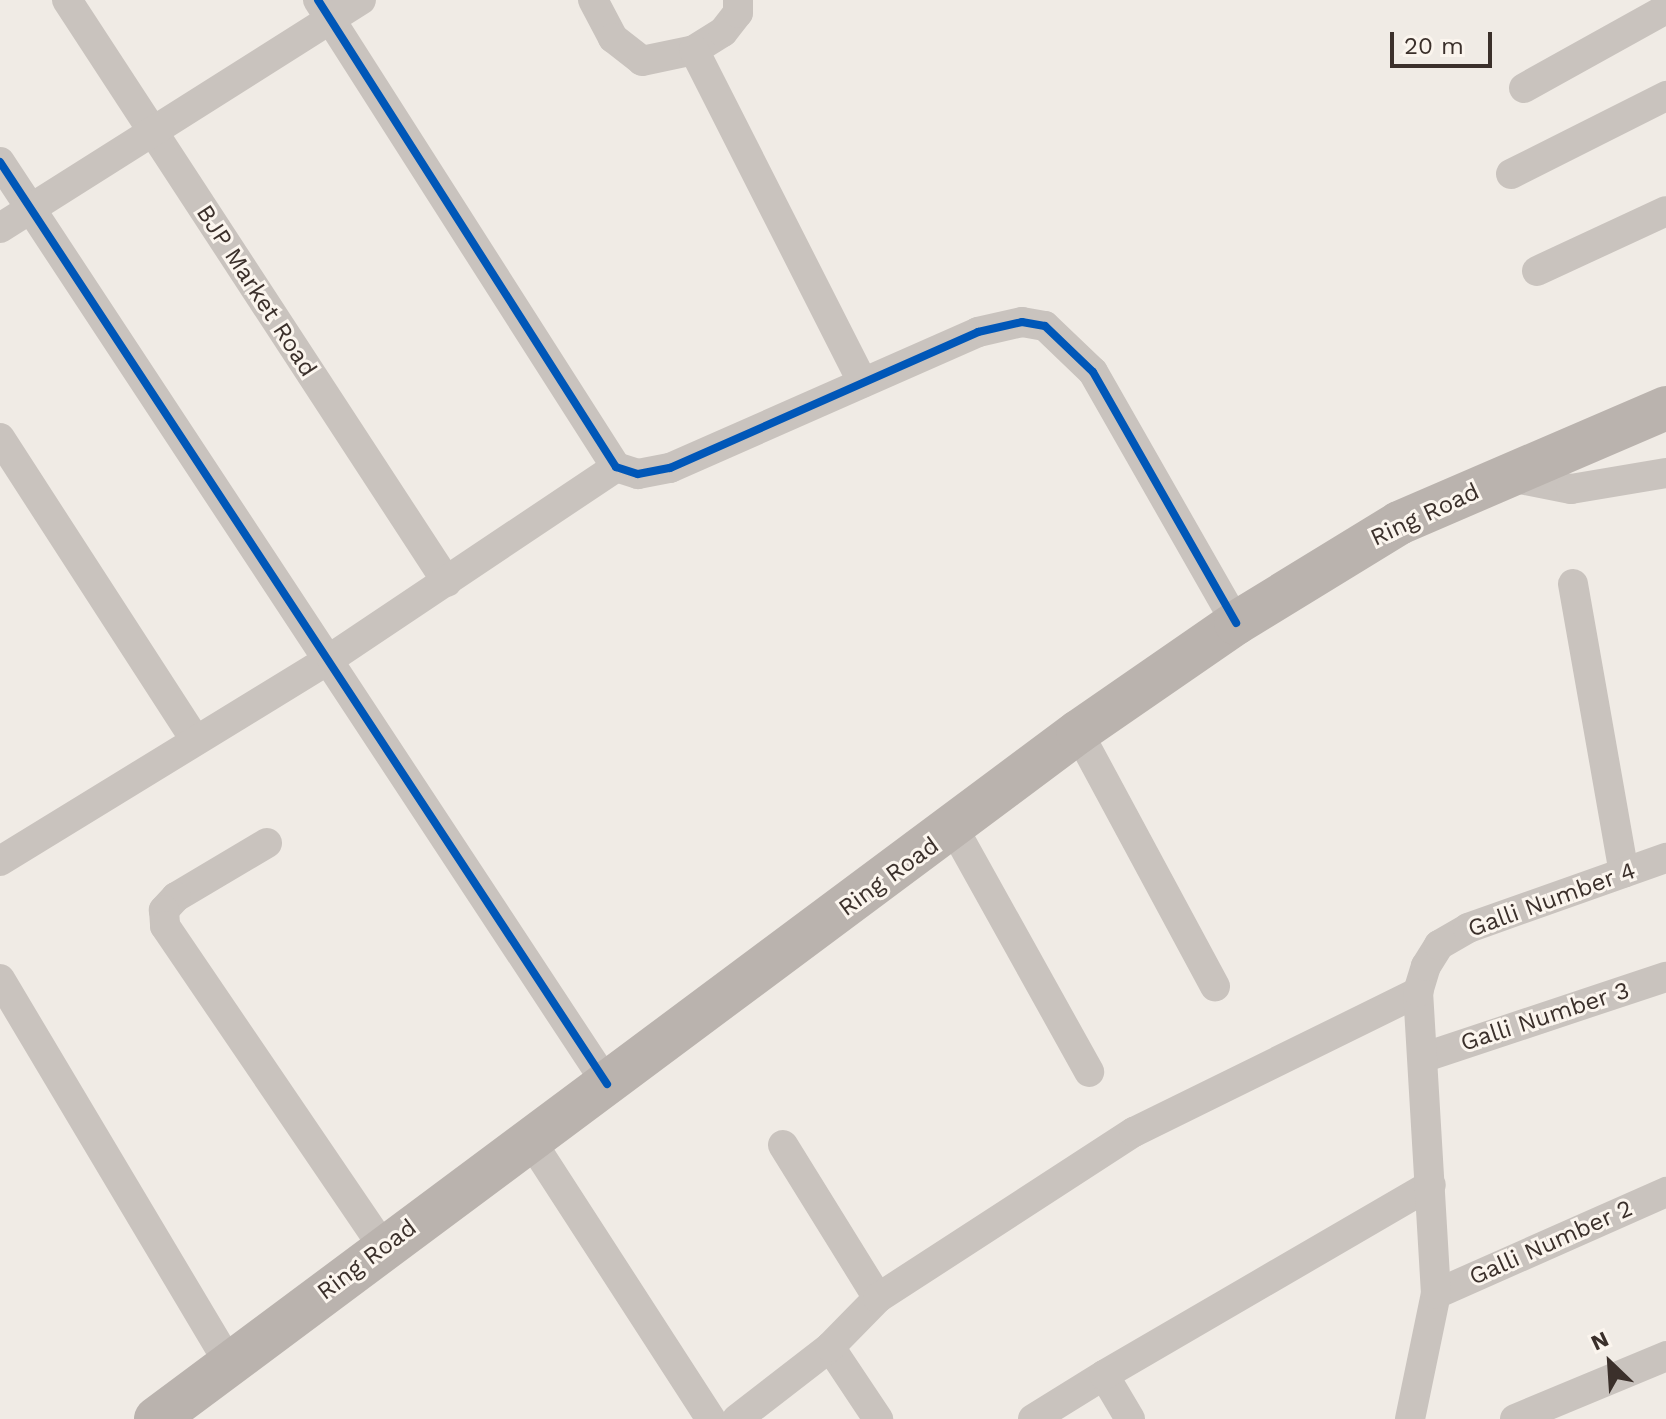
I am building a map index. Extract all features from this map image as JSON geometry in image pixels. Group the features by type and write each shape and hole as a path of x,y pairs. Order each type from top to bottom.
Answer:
{"main road":[{"name":"Ring Road","path":"156,1419 529,1138 954,829 1078,732 1236,623 1399,523 1666,408"}],"street":[{"name":"BJP Market Road","path":"67,0 447,582"},
{"path":"0,228 325,11 361,0"},
{"path":"593,0 625,53 642,61 694,50 723,32 738,13 738,0"},
{"path":"1524,88 1666,9"},
{"path":"325,11 616,467 638,474 670,468 978,332 1022,322 1067,339 1093,372 1236,623"},
{"path":"694,50 863,383"},
{"path":"1511,174 1663,107"},
{"path":"0,162 331,658 607,1084"},
{"path":"1537,271 1666,211"},
{"path":"0,438 194,738"},
{"path":"0,861 194,738 331,658 616,467"},
{"path":"1510,477 1571,489 1666,473"},
{"path":"1573,584 1624,873"},
{"path":"1078,732 1215,986"},
{"path":"954,829 1089,1072"},
{"path":"267,843 176,897 164,910 165,926 383,1247"},
{"name":"Galli Number 4","path":"1418,992 1439,945 1666,858"},
{"name":"Galli Number 3","path":"1425,1057 1666,977"},
{"path":"0,979 229,1363"},
{"path":"737,1419 830,1347 878,1298 1134,1132 1418,992 1425,1057 1436,1294 1410,1419"},
{"path":"529,1138 711,1419"},
{"path":"783,1145 878,1298"},
{"path":"1033,1419 1431,1185"},
{"name":"Galli Number 2","path":"1436,1294 1666,1192"},
{"path":"830,1347 878,1419"},
{"path":"1515,1419 1666,1356"},
{"path":"1104,1375 1130,1419"}],"cycle path":[{"path":"318,0 616,467 638,474 670,468 978,332 1022,322 1045,326 1093,372 1236,623"},
{"path":"0,162 607,1084"}]}
